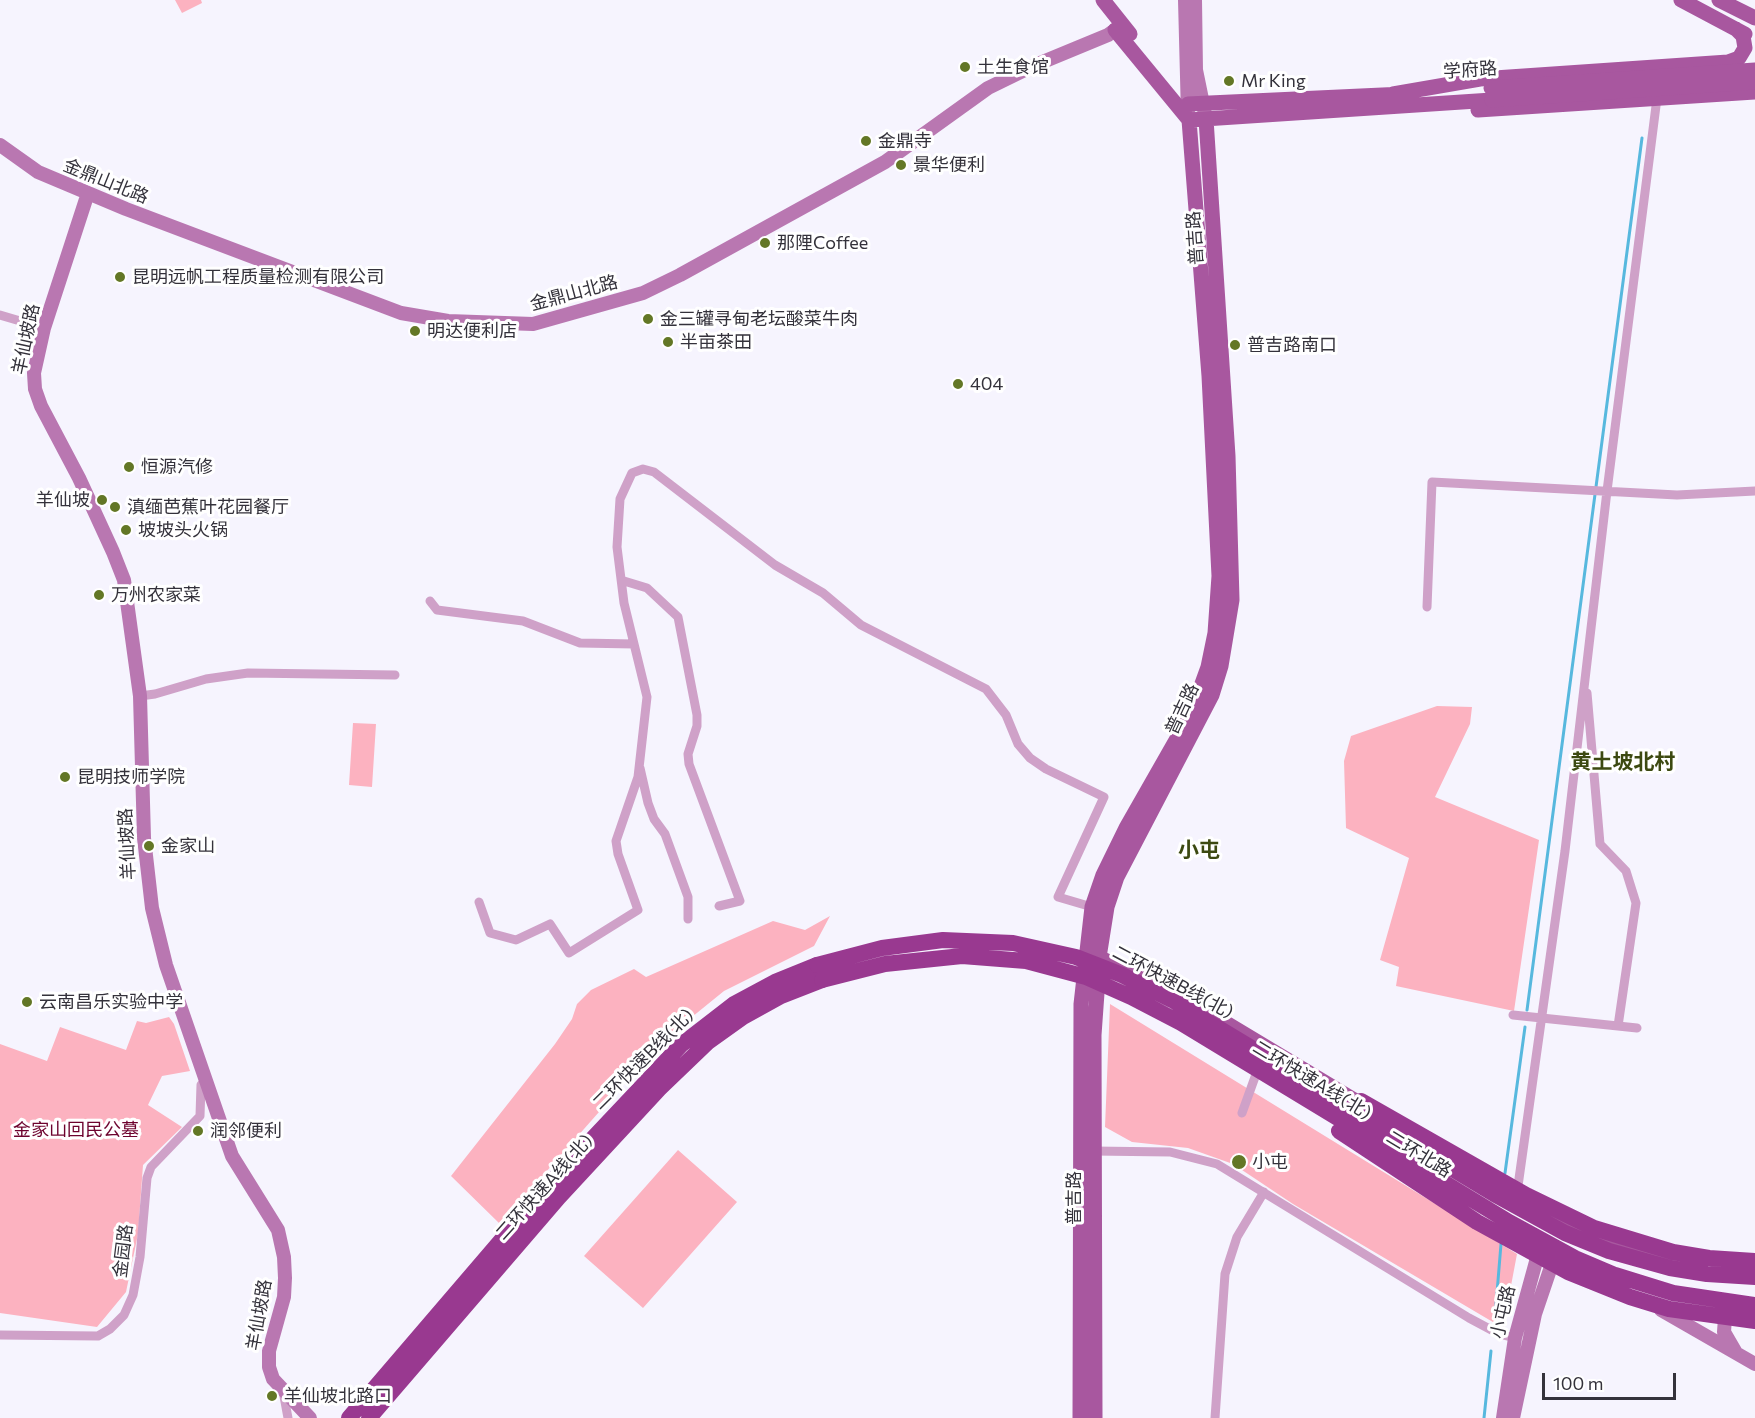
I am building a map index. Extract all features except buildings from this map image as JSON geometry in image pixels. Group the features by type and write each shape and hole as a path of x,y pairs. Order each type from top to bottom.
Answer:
{"highway":[{"name":"二环快速B线(北)","path":"349,1418 547,1187 673,1053 698,1030 734,1004 775,982 820,973 903,944 943,940 997,941 1045,948 1076,957 1122,975 1168,1007 1565,1233 1650,1263 1707,1274 1755,1277"},
{"name":"二环快速A线(北)","path":"369,1418 559,1197 659,1089 708,1042 734,1023 820,973"},
{"path":"1168,1007 1572,1218 1625,1239 1673,1252 1709,1258 1755,1261"},
{"path":"1168,1007 1420,1185 1539,1257 1599,1286 1649,1304 1708,1317 1755,1321"},
{"name":"二环快速A线(北)","path":"1168,1007 1493,1213 1575,1258 1635,1282 1673,1293 1751,1301"}],"main road":[{"path":"1103,0 1118,27 1189,120"},
{"path":"1681,0 1755,39"},
{"path":"1719,0 1755,18"},
{"path":"1118,27 1195,104 1206,119"},
{"path":"1394,100 1471,80 1732,61 1743,53 1745,42 1736,29"},
{"path":"1708,64 1717,69 1720,80 1717,90 1711,94"},
{"name":"学府路","path":"1492,94 1755,70"},
{"name":"学府路","path":"1189,120 1394,100 1755,82"},
{"name":"学府路","path":"1195,104 1394,100 1493,109 1755,92"},
{"name":"普吉路","path":"1093,955 1117,877 1198,726 1221,666 1228,634 1233,576 1231,511 1206,119"},
{"name":"普吉路","path":"1080,1418 1090,987 1093,955 1092,907 1103,875 1126,828 1191,714 1208,667 1215,633 1219,576 1210,388 1189,120"},
{"name":"二环北路","path":"1093,955 1142,975 1194,1003 1516,1198 1566,1224 1610,1241 1667,1258 1716,1265 1755,1267"},
{"name":"普吉路","path":"1090,987 1095,1418"},
{"name":"二环北路","path":"1090,987 1160,1021 1481,1215 1540,1247 1599,1271 1650,1286 1702,1296 1751,1301"}],"street":[{"name":"普吉路","path":"1185,0 1195,104"},
{"name":"普吉路","path":"1189,120 1195,104 1195,0"},
{"name":"金鼎山北路","path":"0,146 38,172 401,313 448,321 533,324 643,293 680,275 885,162 988,88 1118,27"},
{"path":"1516,1198 1575,767 1606,491 1658,98"},
{"name":"羊仙坡路","path":"88,192 44,328 34,373 35,389 41,406 109,541 124,580 140,696 147,881 166,965 232,1156 278,1230 284,1257 284,1297 269,1351 269,1367 273,1379 306,1413"},
{"path":"0,315 44,328"},
{"path":"479,902 490,933 516,940 550,924 569,953 638,910 618,854 616,841 634,789 639,766 647,697 624,603 624,582 617,547 620,499 632,473 643,469 654,472 775,565 823,593 861,625 986,689 1006,715 1017,744 1030,758 1046,769 1104,796 1058,897 1092,907"},
{"path":"1428,607 1432,482 1677,495 1755,491"},
{"path":"624,582 647,588 678,617 697,715 697,726 688,754 689,764 740,901 719,906"},
{"path":"430,601 437,610 523,621 580,643 634,644"},
{"path":"140,696 206,679 248,673 395,675"},
{"path":"1586,682 1600,844 1626,871 1636,903 1618,1026"},
{"path":"639,766 643,774 648,803 667,840 687,897 688,919"},
{"path":"1575,767 1594,766"},
{"path":"1513,1015 1637,1028"},
{"path":"1242,1113 1255,1077"},
{"name":"金园路","path":"0,1335 98,1336 110,1329 124,1314 133,1295 138,1267 147,1178 151,1167 200,1116 201,1085 206,1079"},
{"path":"1093,1151 1139,1149 1193,1156 1217,1164 1469,1318 1499,1334 1515,1338"},
{"path":"1215,1418 1225,1274 1237,1237 1264,1192"},
{"name":"小屯路","path":"1503,1418 1515,1338 1550,1216"},
{"name":"小屯路","path":"1513,1418 1532,1325 1566,1224"},
{"path":"1557,1255 1755,1364"},
{"path":"1739,1354 1727,1341 1724,1323 1731,1307 1751,1301"},
{"path":"283,1390 288,1418"}],"green space":[{"path":"175,0 201,0 202,3 182,13"},
{"path":"1437,706 1472,707 1470,724 1435,797 1539,840 1514,1011 1396,986 1399,967 1380,960 1409,858 1346,828 1344,761 1351,736"},
{"path":"353,723 376,724 372,787 349,785"},
{"path":"830,916 814,946 724,991 687,1021 637,1069 500,1224 451,1176 555,1044 572,1019 577,1004 591,990 634,969 646,977 773,921 805,930"},
{"path":"1110,1004 1517,1254 1503,1328 1293,1204 1233,1164 1188,1148 1132,1142 1105,1127"},
{"name":"金家山回民公墓","path":"169,1017 174,1024 190,1071 162,1076 148,1105 182,1127 143,1165 138,1234 126,1292 97,1327 0,1313 0,1044 47,1061 60,1027 126,1050 137,1021 146,1023"},
{"path":"678,1150 737,1202 643,1308 584,1256"}],"waterway":[{"path":"1527,1010 1642,138"},
{"path":"1505,1173 1525,1027"},
{"path":"1495,1317 1501,1244"},
{"path":"1484,1418 1491,1351"}],"place":[{"name":"土生食馆","path":"965,67"},
{"name":"Mr King","path":"1229,81"},
{"name":"金鼎寺","path":"866,141"},
{"name":"景华便利","path":"901,165"},
{"name":"那䧉Coffee","path":"765,243"},
{"name":"昆明远帆工程质量检测有限公司","path":"120,277"},
{"name":"金三罐寻甸老坛酸菜牛肉","path":"648,319"},
{"name":"明达便利店","path":"415,331"},
{"name":"半亩茶田","path":"668,342"},
{"name":"普吉路南口","path":"1235,345"},
{"name":"404","path":"958,384"},
{"name":"恒源汽修","path":"129,467"},
{"name":"羊仙坡","path":"102,500"},
{"name":"滇缅芭蕉叶花园餐厅","path":"115,507"},
{"name":"坡坡头火锅","path":"126,530"},
{"name":"万州农家菜","path":"99,595"},
{"name":"昆明技师学院","path":"65,777"},
{"name":"金家山","path":"149,846"},
{"name":"云南昌乐实验中学","path":"27,1002"},
{"name":"润邻便利","path":"198,1131"},
{"name":"小屯","path":"1239,1162"},
{"name":"羊仙坡北路口","path":"272,1396"}],"district":[{"name":"黄土坡北村","path":"1623,762"},
{"name":"小屯","path":"1199,850"}]}
